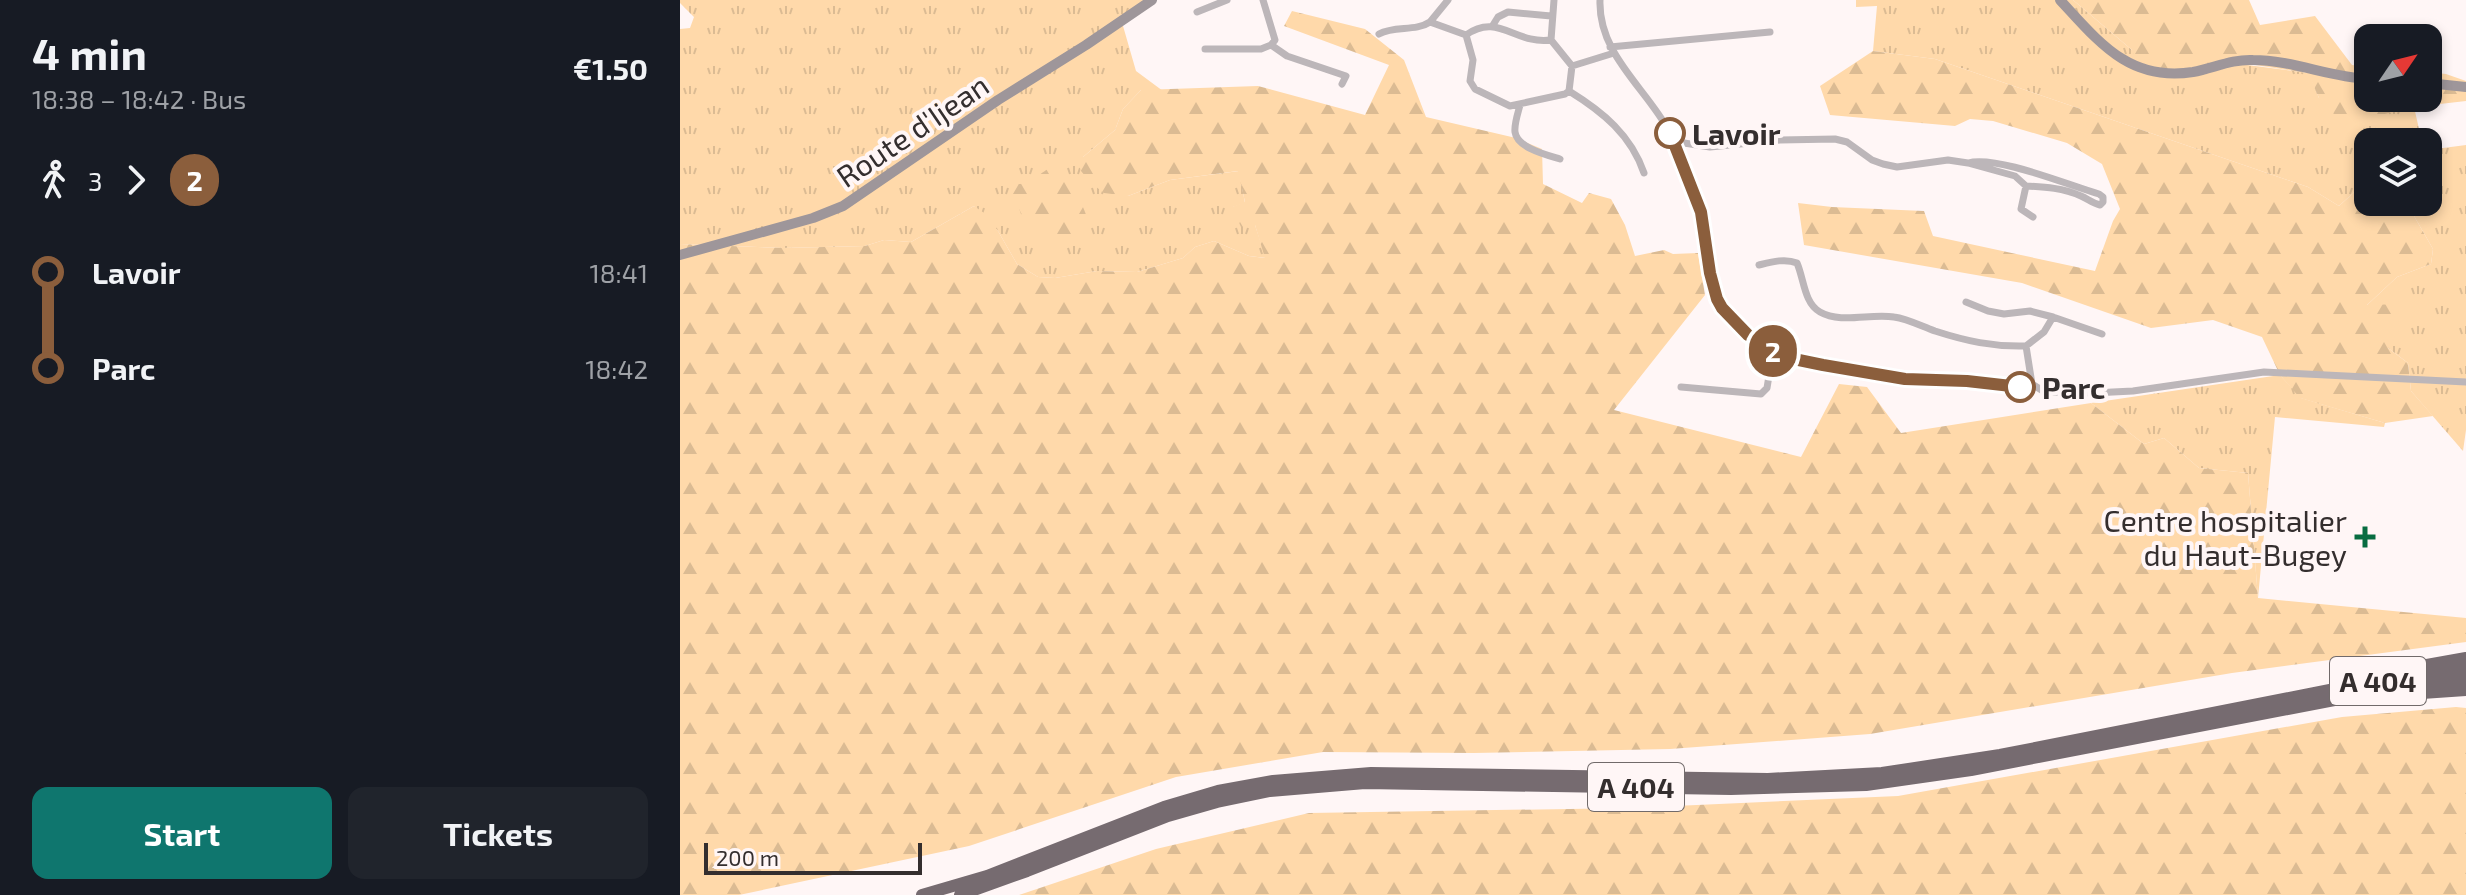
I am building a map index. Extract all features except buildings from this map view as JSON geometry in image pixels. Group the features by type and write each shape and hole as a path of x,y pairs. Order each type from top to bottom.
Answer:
{"highway":[{"path":"2290,697 2395,671 2466,658"},
{"name":"A 404","path":"922,895 998,872 1164,807 1218,791 1273,781 1323,775 1402,773 1728,779 1850,776 1960,762 2378,680 2466,668"},
{"name":"A 404","path":"960,895 1168,816 1270,791 1365,783 1731,789 1866,785 1982,768 2407,686 2466,679"},
{"path":"2322,702 2466,690"}],"street":[{"name":"Route d'Ijean","path":"680,255 813,218 843,206 1152,0"},
{"path":"1197,12 1227,0"},
{"path":"1205,49 1261,49 1271,45 1275,40 1263,0"},
{"path":"1379,34 1387,30 1424,26 1448,0"},
{"path":"1554,0 1551,40 1572,66 1569,91"},
{"path":"1600,0 1600,14 1612,50 1661,118 1701,212 1717,299 1736,324 1773,351 1789,358 1905,379 1967,381 2008,387 2032,384 2043,391 2052,392 2120,392 2264,372 2466,382"},
{"path":"2060,0 2112,53 2137,67 2158,73 2192,72 2252,59 2354,78"},
{"path":"1493,25 1498,17 1508,12 1551,16"},
{"path":"1430,22 1466,35"},
{"path":"1466,35 1475,29 1493,25 1518,37 1551,40"},
{"path":"1572,66 1612,50 1770,32"},
{"path":"1466,35 1473,60 1470,75 1472,86 1481,93 1507,104 1520,105 1569,91"},
{"path":"1271,45 1287,56 1346,76 1342,84"},
{"path":"2442,84 2466,87"},
{"path":"1569,91 1608,118 1629,141 1644,173"},
{"path":"1520,105 1515,131 1517,137 1541,153 1560,159"},
{"path":"1675,146 1684,143 1710,147 1780,140 1835,139 1847,142 1872,160 1897,167 1948,160 1968,163 2015,176 2026,186 2059,189 2100,205 2104,200 2099,194 2011,167 1978,160 1968,163"},
{"path":"2026,186 2021,209 2033,217"},
{"path":"1759,265 1784,261 1797,263 1807,296 1822,313 1840,317 1892,316 1972,342 2001,347 2026,346 2044,332 2053,317"},
{"path":"1966,302 2004,314 2030,311 2102,334"},
{"path":"2026,346 2032,384"},
{"path":"1681,387 1761,394 1767,388 1773,351"}],"green space":[{"path":"680,0 1150,0 1121,19 1136,71 1163,91 1141,90 1123,109 1115,130 1083,157 1128,196 1170,180 1239,171 1245,203 1233,207 1255,225 1266,258 1249,256 1214,241 1195,247 1183,258 1137,272 1097,271 1055,278 1038,277 1017,264 998,231 974,206 911,242 884,240 865,246 783,248 680,244 680,29 690,28 694,17"},
{"path":"1856,0 2073,0 2132,50 2309,73 2319,98 2354,104 2354,112 2415,112 2419,128 2354,128 2354,192 2339,206 2308,187 1935,59 1873,51 1877,6 1856,7"},
{"path":"2073,0 2249,0 2260,25 2315,16 2354,65 2354,112 2393,112 2343,124 2319,98 2308,73 2235,62 2162,77 2136,62 2132,50"},
{"path":"1292,11 1365,29 1404,60 1426,117 1516,138 1542,149 1543,184 1582,203 1589,193 1611,199 1625,225 1635,256 1664,250 1673,254 1698,253 1705,295 1614,410 1801,457 1839,384 1867,387 1901,433 2091,403 2144,444 2164,438 2199,468 2248,473 2258,598 2466,618 2466,642 2232,673 1870,734 1670,749 1323,752 1176,777 969,846 739,895 680,895 680,244 783,248 865,246 884,240 911,242 974,206 987,215 1017,264 1038,277 1055,278 1097,271 1137,272 1183,258 1195,247 1214,241 1249,256 1265,258 1255,225 1241,227 1232,207 1245,202 1238,171 1170,180 1128,196 1104,193 1081,171 1077,159 1115,130 1123,109 1141,90 1258,86 1365,115 1389,65 1284,26"},
{"path":"1873,51 1935,59 2308,187 2339,206 2354,192 2354,216 2414,216 2433,249 2431,264 2397,277 2367,305 2404,304 2388,348 2408,363 2411,391 2433,416 2385,423 2300,398 2280,375 2262,337 2213,320 2151,328 2022,283 1804,245 1798,203 1924,211 1933,236 2095,271 2120,209 2102,164 2067,143 1993,121 1970,119 1955,126 1830,115 1820,86"},
{"path":"2442,74 2466,81 2466,101 2442,104"},
{"path":"2466,145 2466,430 2463,451 2411,391 2408,363 2388,348 2366,306 2397,277 2431,264 2433,249 2414,216 2442,216 2442,148"},
{"path":"1053,167 1071,185 1083,206 1089,223 1080,234 1051,237 1032,228 1019,210 1008,184 1029,182"},
{"path":"2280,375 2301,398 2385,423 2384,427 2275,417 2258,598 2248,473 2199,468 2164,438 2144,444 2091,403"},
{"path":"2466,708 2466,895 1019,895 1156,849 1309,813 1630,808 1898,796 2342,717"}],"bus line":[{"name":"2","path":"1670,133 1701,212 1717,299 1748,335 1789,358 1823,365 1887,377 2020,387"}],"place":[{"name":"Lavoir","path":"1670,133"},
{"name":"Parc","path":"2020,387"},
{"name":"Centre hospitalier du Haut-Bugey","path":"2365,537"}]}
